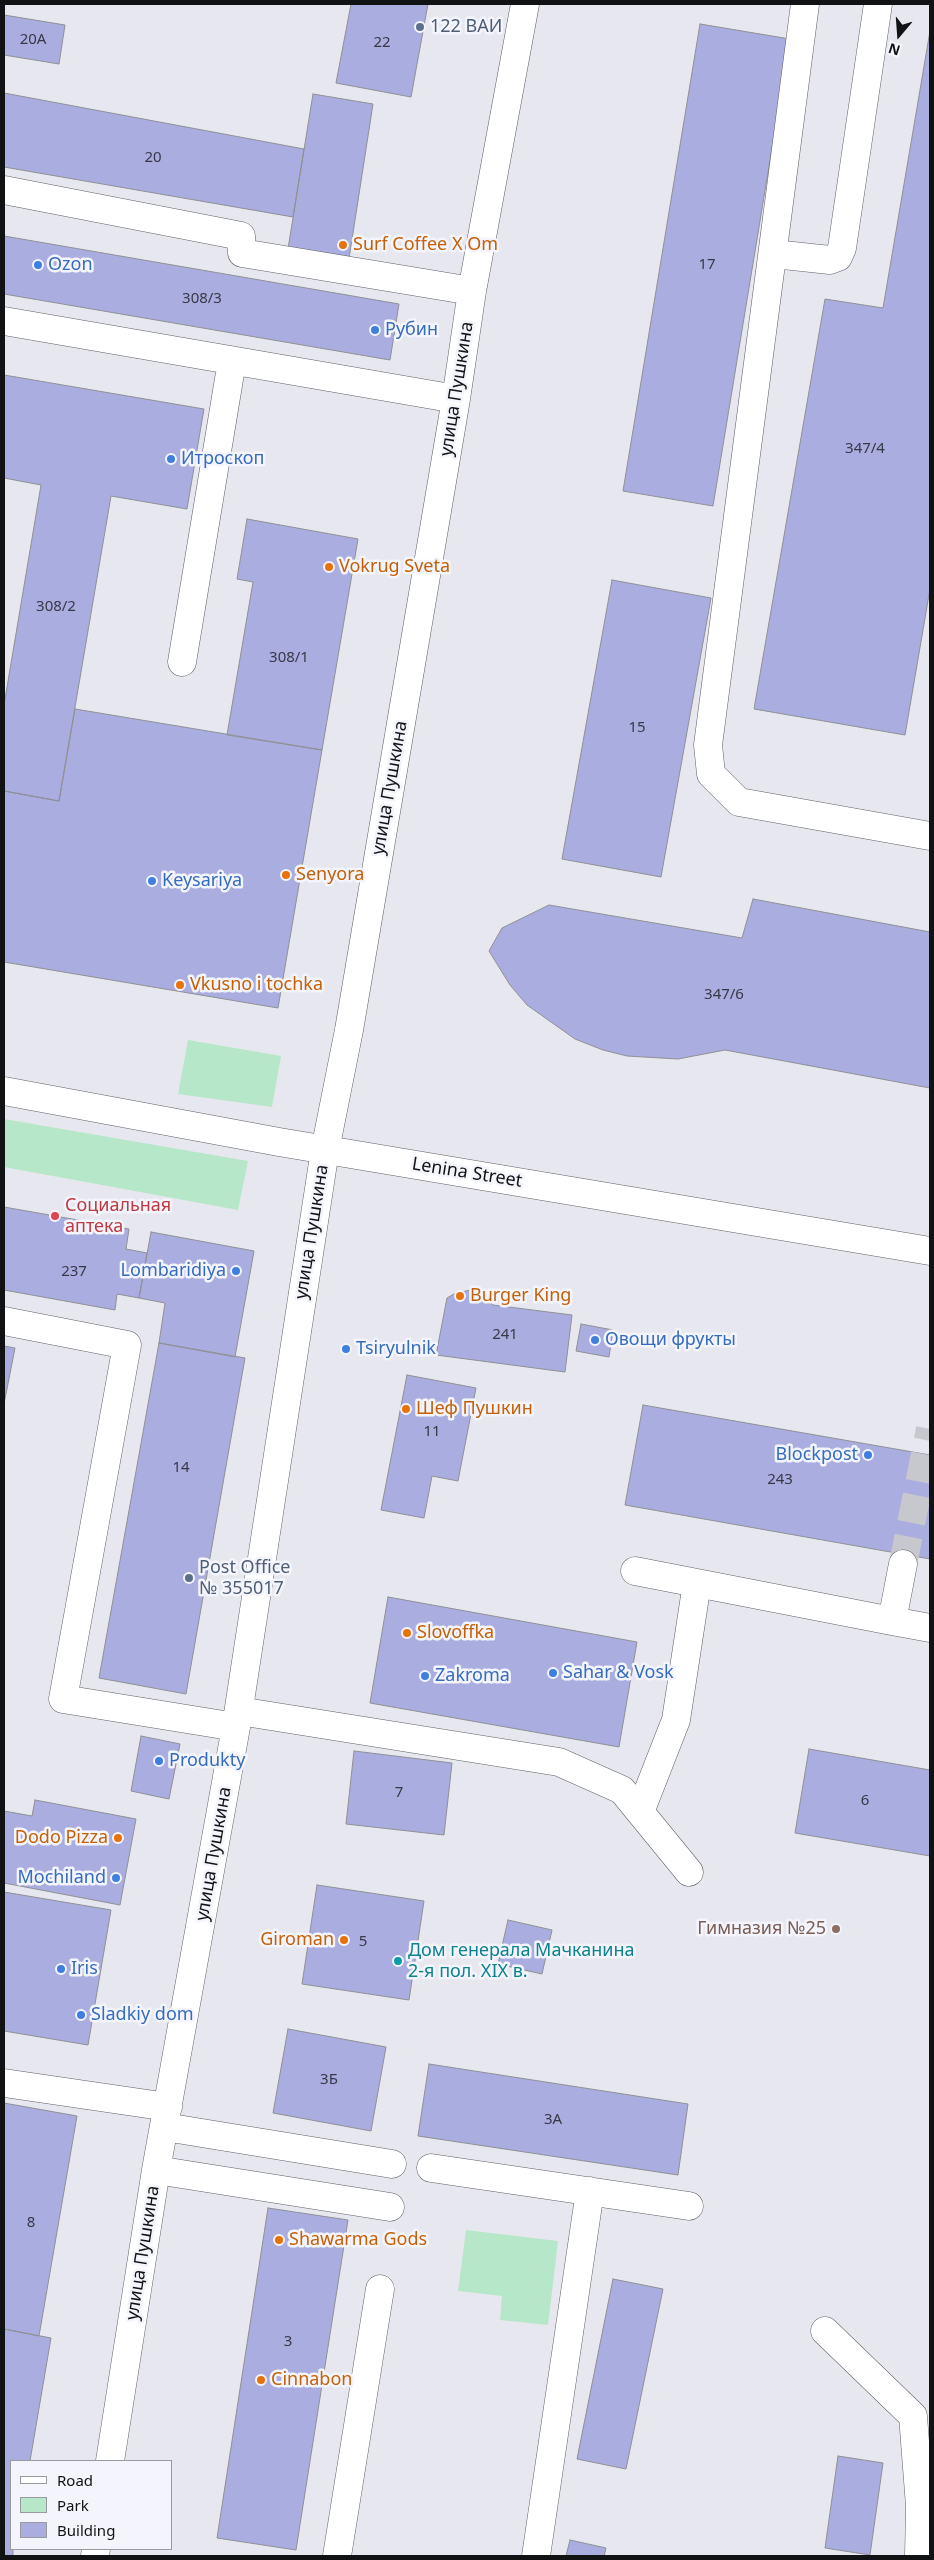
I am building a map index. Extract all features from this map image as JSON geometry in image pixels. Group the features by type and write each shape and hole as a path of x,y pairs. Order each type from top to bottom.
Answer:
{"street":[{"name":"улица Пушкина","path":"110,2460 156,2170 237,1719 325,1150 349,1030 456,399 472,291 525,4"},
{"path":"805,4 774,254 708,745 710,774 739,802 930,836"},
{"path":"774,254 830,260 838,257 842,248 878,4"},
{"path":"4,190 241,236 242,253 472,291"},
{"path":"4,321 456,399"},
{"path":"182,662 232,361"},
{"name":"Lenina Street","path":"4,1091 325,1150 930,1251"},
{"path":"4,1321 126,1346 63,1699 237,1719 559,1762 622,1790 689,1872"},
{"path":"892,1621 903,1564"},
{"path":"635,1571 930,1628"},
{"path":"640,1812 676,1720 697,1583"},
{"path":"4,2082 392,2164"},
{"path":"430,2168 689,2206"},
{"path":"156,2170 390,2207"},
{"path":"536,2556 590,2191"},
{"path":"337,2556 380,2289"},
{"path":"825,2331 913,2416 920,2506 919,2556"}],"green space":[{"path":"188,1040 281,1056 272,1107 178,1094"},
{"path":"4,1119 248,1161 238,1210 4,1167"},
{"path":"466,2230 558,2241 548,2325 500,2320 502,2296 458,2291"}],"building":[{"path":"351,4 428,4 411,97 336,83"},
{"path":"4,15 65,25 59,64 4,55"},
{"path":"700,24 790,39 713,506 623,491"},
{"path":"930,31 930,589 905,735 754,709 825,299 883,308"},
{"path":"4,93 304,149 293,217 4,167"},
{"path":"313,94 373,104 348,265 287,255"},
{"path":"4,236 399,304 390,360 4,294"},
{"path":"4,375 204,409 187,509 111,496 59,801 4,791 4,705 41,485 4,478"},
{"path":"247,519 358,539 322,750 227,735 253,582 237,579"},
{"path":"612,580 711,598 661,877 562,859"},
{"name":"Keysariya","path":"75,709 322,750 278,1008 4,962 4,791 59,801"},
{"path":"753,899 930,932 930,1088 725,1050 678,1059 627,1056 603,1050 575,1039 527,1005 510,985 489,951 502,928 549,905 742,938"},
{"path":"4,1207 129,1229 126,1249 147,1253 139,1298 117,1294 115,1310 4,1290"},
{"path":"151,1232 254,1251 235,1357 159,1343 165,1303 139,1298"},
{"path":"470,1290 484,1295 493,1305 572,1315 565,1372 436,1355 447,1298"},
{"path":"581,1324 613,1330 609,1357 576,1351"},
{"path":"159,1343 245,1358 186,1694 99,1678"},
{"path":"4,1346 15,1348 4,1404"},
{"path":"407,1375 476,1388 458,1481 432,1476 424,1518 381,1510"},
{"path":"643,1405 930,1455 930,1559 625,1505"},
{"path":"388,1597 637,1642 619,1747 370,1703"},
{"path":"141,1736 180,1744 169,1799 131,1791"},
{"path":"809,1749 930,1770 930,1856 795,1833"},
{"path":"354,1751 452,1763 444,1835 346,1824"},
{"path":"35,1800 136,1819 120,1905 4,1883 4,1811 32,1816"},
{"path":"317,1885 424,1901 409,2000 302,1984"},
{"path":"4,1892 111,1910 88,2045 4,2031"},
{"path":"508,1920 552,1930 542,1974 498,1964"},
{"path":"288,2029 386,2047 371,2131 273,2113"},
{"path":"429,2064 688,2104 678,2175 418,2136"},
{"path":"4,2103 77,2116 39,2336 4,2329"},
{"path":"268,2208 348,2220 296,2550 217,2538"},
{"path":"613,2279 663,2289 626,2469 577,2459"},
{"path":"4,2329 51,2338 30,2460 10,2460 10,2550 13,2550 13,2556 4,2556"},
{"path":"838,2456 883,2463 870,2555 825,2548"},
{"path":"570,2540 606,2548 604,2556 566,2556"}],"tunnel":[{"path":"903,1564 930,1429"}],"place":[{"name":"122 ВАИ","path":"420,27"},
{"name":"Surf Coffee X Om","path":"343,245"},
{"name":"Ozon","path":"38,265"},
{"name":"Рубин","path":"375,330"},
{"name":"Итроскоп","path":"171,459"},
{"name":"Vokrug Sveta","path":"329,567"},
{"name":"Senyora","path":"286,875"},
{"name":"Keysariya","path":"152,881"},
{"name":"Vkusno i tochka","path":"180,985"},
{"name":"Социальная аптека","path":"55,1216"},
{"name":"Lombaridiya","path":"236,1271"},
{"name":"Burger King","path":"460,1296"},
{"name":"Овощи фрукты","path":"595,1340"},
{"name":"Tsiryulnik","path":"346,1349"},
{"name":"Шеф Пушкин","path":"406,1409"},
{"name":"Blockpost","path":"868,1455"},
{"name":"Post Office № 355017","path":"189,1578"},
{"name":"Slovoffka","path":"407,1633"},
{"name":"Sahar & Vosk","path":"553,1673"},
{"name":"Zakroma","path":"425,1676"},
{"name":"Produkty","path":"159,1761"},
{"name":"Dodo Pizza","path":"118,1838"},
{"name":"Mochiland","path":"116,1878"},
{"name":"Гимназия №25","path":"836,1929"},
{"name":"Giroman","path":"344,1940"},
{"name":"Дом генерала Мачканина 2-я пол. XIX в.","path":"398,1961"},
{"name":"Iris","path":"61,1969"},
{"name":"Sladkiy dom","path":"81,2015"},
{"name":"Shawarma Gods","path":"279,2240"},
{"name":"Cinnabon","path":"261,2380"}]}
